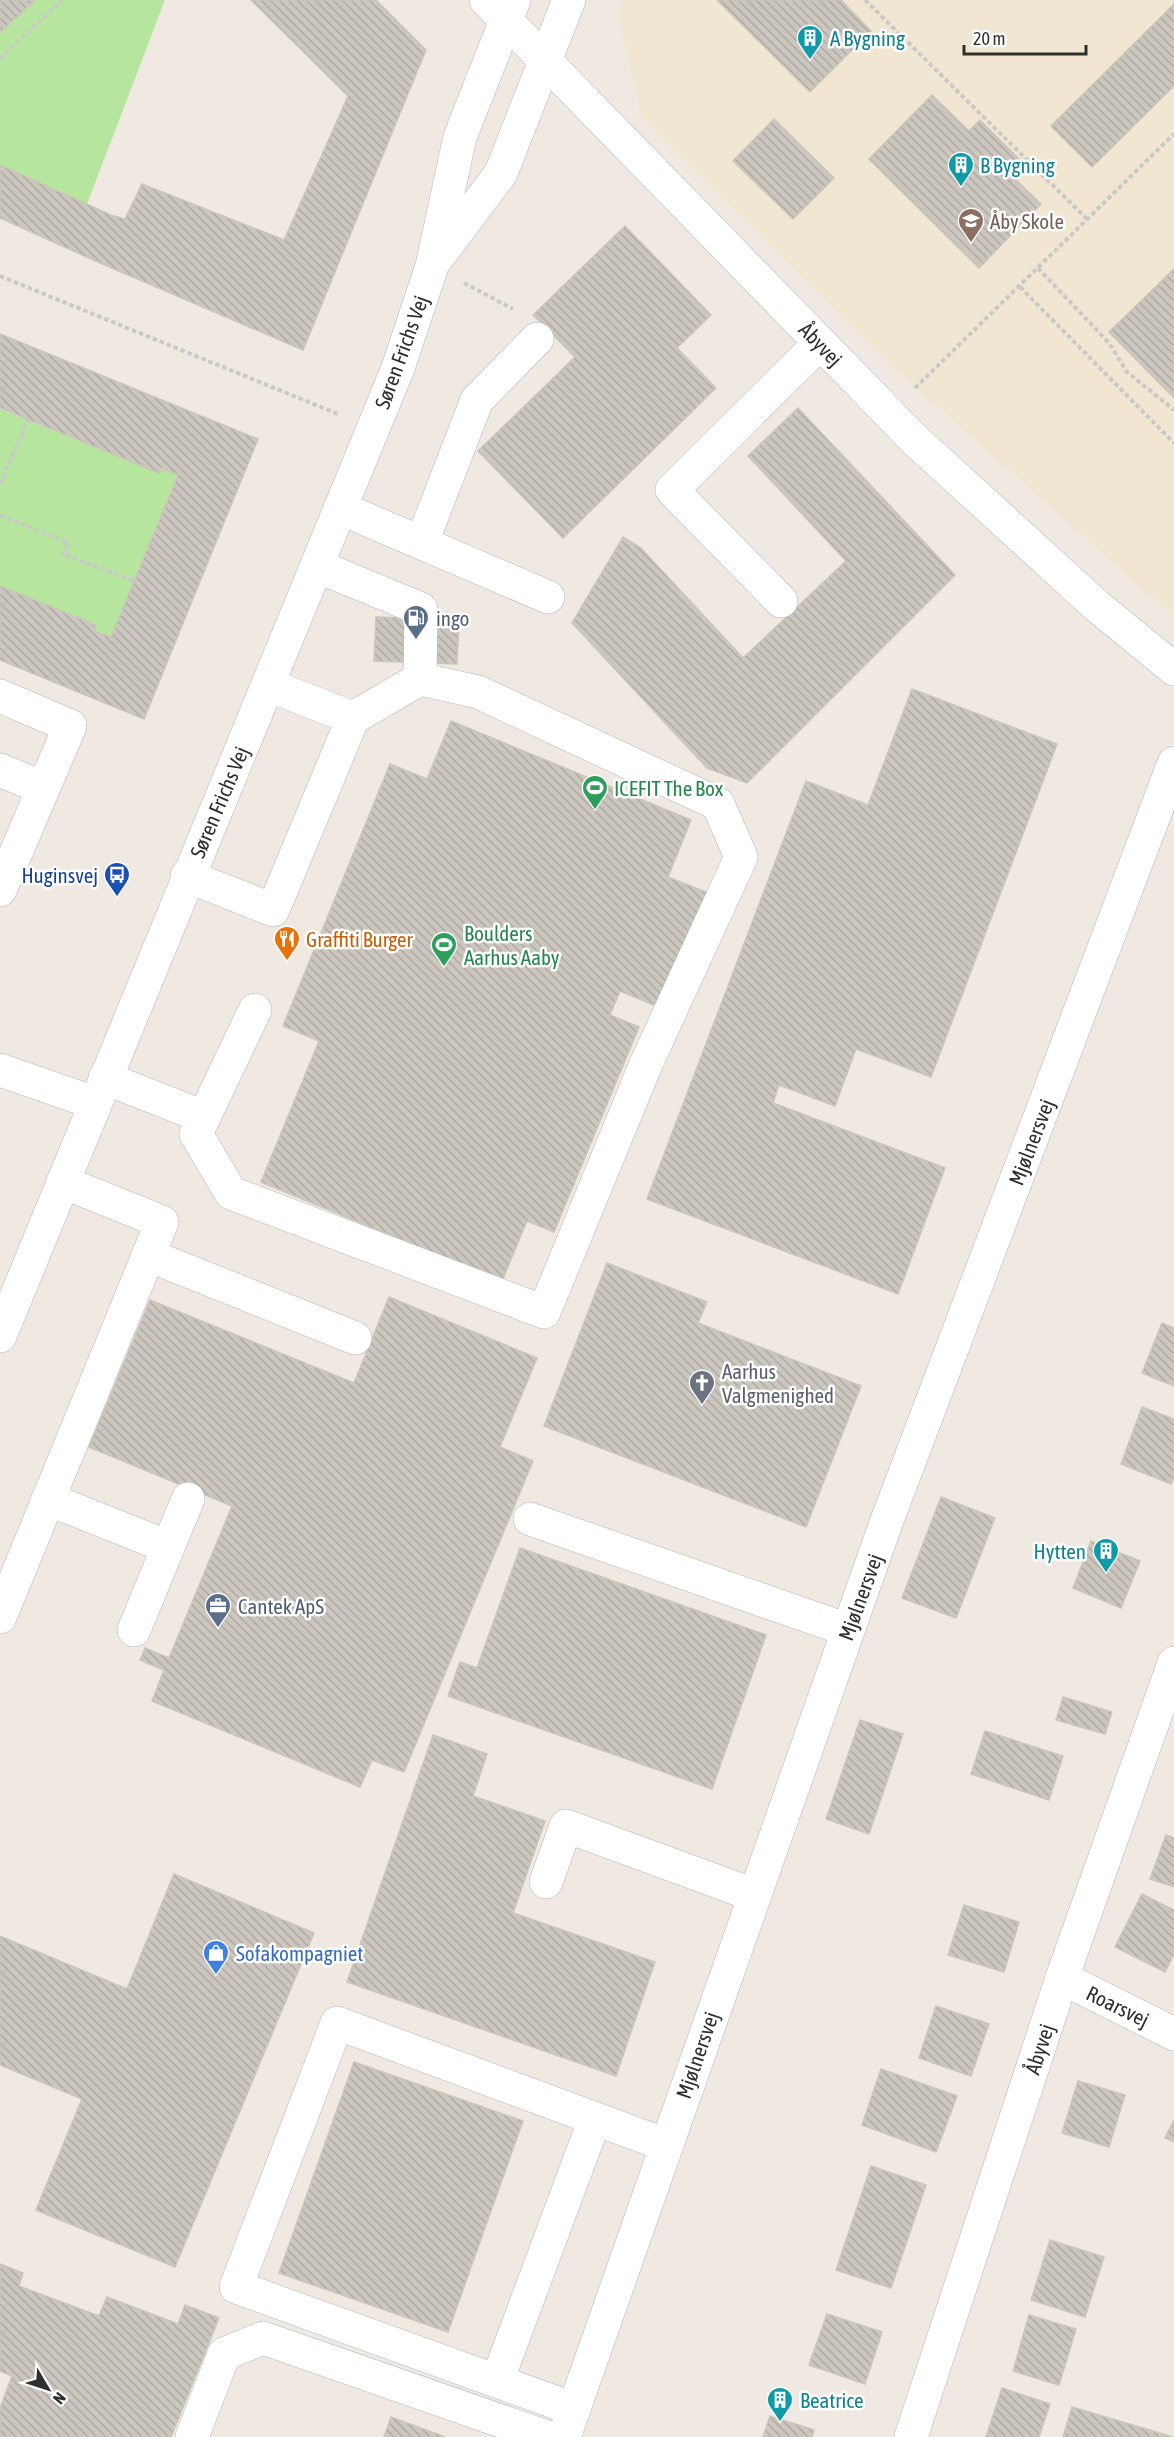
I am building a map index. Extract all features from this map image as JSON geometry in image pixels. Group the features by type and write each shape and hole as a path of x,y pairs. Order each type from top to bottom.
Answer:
{"street":[{"name":"Søren Frichs Vej","path":"432,266 501,173 569,0"},
{"name":"Søren Frichs Vej","path":"0,1336 398,368 432,266 460,137 502,7"},
{"name":"Åbyvej","path":"502,7 545,61 915,440 1098,606 1174,669"},
{"path":"422,542 477,400 537,339"},
{"path":"781,601 672,490 820,343"},
{"path":"340,508 548,597"},
{"path":"317,566 421,609 420,679"},
{"path":"188,876 273,910 352,718 420,679 478,692 718,804 741,857 646,1064 544,1312 231,1193 196,1134 255,1010"},
{"path":"268,685 352,718"},
{"path":"0,696 70,726 0,890"},
{"name":"Mjølnersvej","path":"569,2423 886,1522 1174,763"},
{"path":"0,770 43,788"},
{"path":"0,1070 100,1090 204,1117"},
{"path":"0,1617 162,1222 63,1182"},
{"path":"148,1255 355,1338"},
{"path":"48,1499 168,1547"},
{"path":"134,1630 188,1499"},
{"path":"530,1519 848,1630"},
{"name":"Åbyvej","path":"911,2437 1062,1978 1174,1663"},
{"path":"546,1882 566,1826 754,1895"},
{"name":"Roarsvej","path":"1062,1978 1174,2034"},
{"path":"569,2423 497,2381 236,2287 337,2023 666,2145"},
{"path":"497,2381 595,2119"},
{"path":"192,2437 224,2354 263,2338 547,2437"}],"path":[{"path":"0,59 62,0"},
{"path":"865,0 1088,220"},
{"path":"888,413 1020,287 1174,134"},
{"path":"432,266 518,312 537,339"},
{"path":"1038,268 1109,343 1127,372 1174,410"},
{"path":"0,276 373,428"},
{"path":"1020,287 1174,443"},
{"path":"0,484 28,420"},
{"path":"0,515 69,543 63,554 134,581"}],"shaded area":[{"name":"Åby Skole","path":"623,0 1174,0 1174,617 895,369 642,118 618,17"}],"green space":[{"path":"35,0 165,0 87,204 0,165 0,33"},
{"path":"0,409 159,473 161,468 178,475 111,637 94,631 96,625 0,586"}],"building":[{"path":"0,0 35,0 0,33"},
{"path":"251,0 376,0 426,50 303,350 0,218 0,165 111,215 125,219 142,184 284,240 348,96"},
{"name":"A Bygning","path":"717,0 841,0 871,31 810,92"},
{"path":"1174,4 1174,86 1092,167 1051,126"},
{"name":"B Bygning","path":"932,95 969,131 980,120 1019,159 1007,171 1041,204 979,268 869,159"},
{"path":"774,119 834,178 793,219 733,161"},
{"path":"625,226 711,315 677,348 716,388 563,538 478,451 575,357 533,315"},
{"path":"1174,269 1174,398 1109,332"},
{"path":"0,334 258,439 144,719 0,660 0,586 96,625 94,631 111,637 178,475 161,468 159,473 0,408"},
{"path":"798,408 955,575 747,783 707,768 572,623 623,537 641,548 743,658 846,561 748,456"},
{"name":"ingo","path":"376,617 459,620 457,664 374,661"},
{"path":"912,689 1057,744 931,1077 856,1049 835,1106 779,1085 773,1103 945,1168 898,1294 647,1199 806,781 868,805"},
{"path":"451,721 691,820 668,877 708,893 661,1008 620,991 610,1015 639,1027 554,1232 527,1221 502,1281 261,1182 319,1041 283,1026 390,764 427,779"},
{"name":"Aarhus Valgmenighed","path":"607,1263 707,1302 698,1323 861,1386 806,1527 544,1426"},
{"path":"389,1297 537,1358 500,1447 533,1461 404,1772 372,1760 360,1787 152,1701 164,1670 140,1660 145,1648 169,1658 232,1506 89,1447 150,1300 354,1383"},
{"path":"1162,1323 1174,1328 1174,1386 1142,1373"},
{"path":"1142,1407 1174,1419 1174,1476 1171,1484 1121,1464"},
{"path":"941,1497 995,1518 956,1618 902,1598"},
{"name":"Hytten","path":"1091,1541 1140,1561 1121,1608 1073,1588"},
{"path":"520,1548 766,1635 712,1789 448,1696 460,1662 477,1668"},
{"path":"1063,1697 1112,1712 1105,1734 1056,1720"},
{"path":"860,1720 903,1734 869,1834 826,1819"},
{"path":"985,1731 1063,1756 1049,1800 971,1774"},
{"path":"433,1735 487,1754 473,1796 545,1821 513,1913 655,1962 616,2076 347,1982"},
{"path":"1166,1835 1174,1838 1174,1887 1150,1879"},
{"path":"174,1874 314,1933 175,2267 36,2210 82,2099 0,2065 0,1936 127,1989"},
{"path":"1142,1894 1174,1910 1174,1954 1165,1972 1115,1947"},
{"path":"964,1905 1019,1922 1004,1972 948,1955"},
{"path":"936,2006 989,2024 971,2076 919,2058"},
{"path":"354,2062 523,2121 448,2332 279,2273"},
{"path":"881,2069 957,2096 936,2152 862,2125"},
{"path":"1078,2081 1125,2095 1109,2147 1062,2133"},
{"path":"1174,2120 1174,2142 1165,2138"},
{"path":"871,2166 926,2185 891,2288 836,2270"},
{"path":"1050,2240 1104,2257 1085,2317 1031,2300"},
{"path":"0,2264 23,2273 19,2286 99,2316 107,2297 178,2324 185,2305 219,2318 171,2437 0,2437 0,2408 12,2376 0,2371"},
{"path":"827,2314 882,2332 865,2384 809,2365"},
{"path":"1029,2315 1076,2329 1059,2385 1013,2371"},
{"path":"1002,2388 1050,2404 1039,2437 986,2437"},
{"path":"1072,2407 1173,2437 1063,2437"},
{"name":"Beatrice","path":"770,2416 814,2430 812,2437 763,2437"},
{"path":"391,2417 445,2437 384,2437"}],"place":[{"name":"A Bygning","path":"810,61"},
{"name":"B Bygning","path":"961,188"},
{"name":"Åby Skole","path":"971,244"},
{"name":"ingo","path":"416,641"},
{"name":"ICEFIT The Box","path":"595,811"},
{"name":"Huginsvej","path":"117,898"},
{"name":"Graffiti Burger","path":"287,962"},
{"name":"Boulders Aarhus Aaby","path":"444,968"},
{"name":"Aarhus Valgmenighed","path":"702,1406"},
{"name":"Hytten","path":"1106,1574"},
{"name":"Cantek ApS","path":"218,1629"},
{"name":"Sofakompagniet","path":"216,1976"},
{"name":"Beatrice","path":"780,2423"}]}
